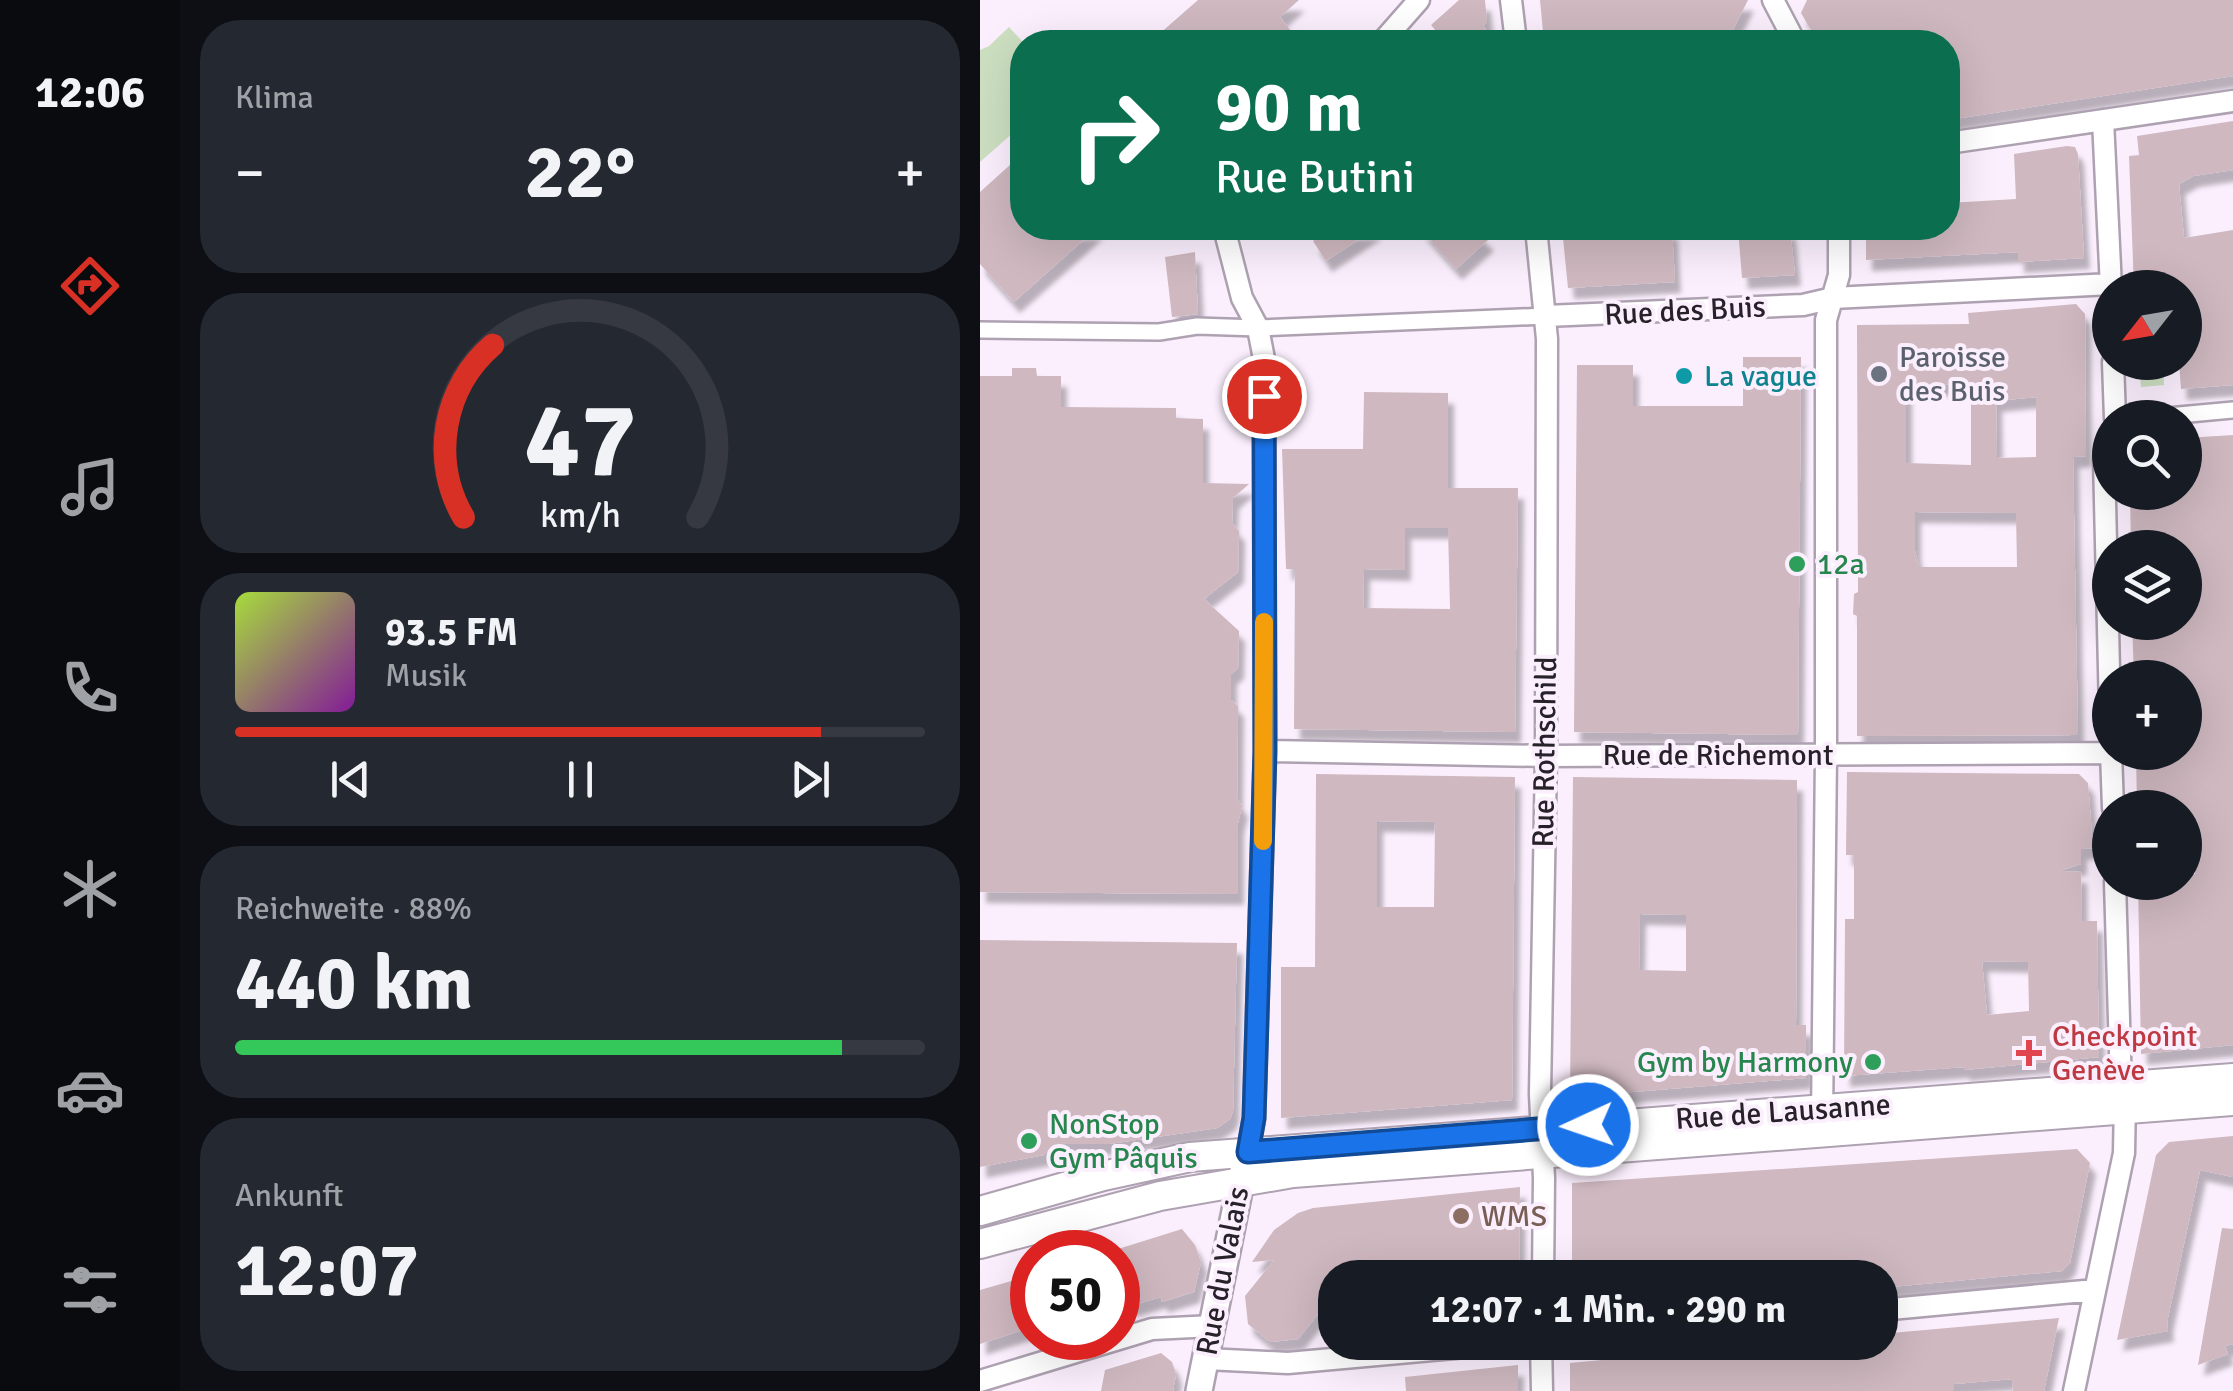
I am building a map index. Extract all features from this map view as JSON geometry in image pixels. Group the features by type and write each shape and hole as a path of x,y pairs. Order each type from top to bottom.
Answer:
{"main road":[{"path":"980,1211 1161,1162 1248,1152 1542,1141 1822,1122 2124,1096 2233,1078"},
{"path":"2124,1096 2233,1101"},
{"path":"980,1244 1110,1207 1240,1180 1542,1141"}],"street":[{"path":"1393,30 1419,0"},
{"path":"1511,0 1515,30"},
{"path":"1773,0 1789,30"},
{"path":"1960,141 2233,101"},
{"path":"2103,120 2110,270"},
{"path":"1227,240 1242,298 1258,328 1264,360 1265,751 1254,1118 1248,1152"},
{"name":"Rue Rothschild","path":"1537,240 1546,316 1542,1260"},
{"path":"1822,1122 1826,320 1839,275 1839,240"},
{"name":"Rue des Buis","path":"980,330 1159,332 1198,326 1258,328 1803,305 1833,298 2092,287"},
{"path":"2202,413 2233,410"},
{"path":"2105,510 2109,660"},
{"name":"Rue de Richemont","path":"1265,751 1546,756 2092,753"},
{"path":"2074,1391 2124,1153 2116,900"},
{"name":"Rue du Valais","path":"1199,1391 1248,1152"},
{"path":"1898,1308 2095,1290"},
{"path":"980,1382 1152,1329 1213,1326"},
{"path":"1206,1360 1288,1364 1330,1360"},
{"path":"1542,1360 1542,1391"}],"green space":[{"path":"1009,27 1012,30 1010,136 980,162 980,50"},
{"path":"2140,380 2164,380 2164,385 2141,387"}],"building":[{"path":"1198,0 1299,0 1280,17 1290,30 1164,30"},
{"path":"1459,0 1485,0 1485,30 1435,30 1431,25"},
{"path":"1540,0 1748,0 1733,30 1543,30"},
{"path":"1807,0 2233,0 2233,76 1960,118 1960,30 1811,30 1801,13"},
{"path":"2233,121 2233,170 2193,176 2179,184 2184,238 2233,230 2233,385 2181,389 2180,380 2202,380 2202,270 2133,270 2129,156 2139,155 2137,136"},
{"path":"2075,147 2084,258 2018,262 2018,252 1866,260 1866,240 1960,240 1960,202 2016,199 2014,154"},
{"path":"1010,165 1010,240 1084,240 1014,302 980,264 980,192"},
{"path":"1315,240 1358,240 1326,261"},
{"path":"1431,240 1488,240 1456,269"},
{"path":"1563,240 1673,240 1675,282 1568,288"},
{"path":"1739,240 1791,240 1795,275 1742,278"},
{"path":"1195,252 1198,314 1172,317 1165,257"},
{"path":"2076,304 2085,314 2086,456 2073,457 2078,735 1857,736 1857,616 1853,614 1854,594 1858,592 1857,325 1969,324 1968,313","holes":["1971,383 1971,465 1906,463 1906,387","2036,397 2036,457 1997,458 1996,401","1915,512 2016,513 2017,567 1919,567"]},
{"path":"1743,357 1801,357 1798,735 1574,732 1577,365 1633,365 1633,406 1743,406"},
{"path":"1012,368 1036,368 1037,376 1061,376 1061,407 1176,408 1176,418 1203,419 1203,483 1249,484 1233,498 1232,523 1239,531 1238,572 1204,599 1239,631 1238,668 1231,674 1231,700 1238,706 1237,799 1242,806 1238,823 1238,894 980,892 980,376 1012,376"},
{"path":"1364,392 1448,393 1448,488 1518,488 1515,732 1294,729 1295,569 1286,569 1282,449 1363,449","holes":["1405,528 1448,528 1450,609 1363,608 1364,569 1405,570"]},
{"path":"2233,435 2233,1045 2141,1054 2138,900 2202,900 2202,790 2137,790 2136,770 2202,770 2202,660 2133,660 2133,640 2202,640 2202,530 2131,530 2130,510 2202,510 2202,437"},
{"path":"1847,772 2079,774 2088,783 2092,848 2081,849 2081,864 2059,871 2081,872 2082,921 2097,921 2099,1057 1844,1076 1845,919 1854,919 1854,855 1846,855","holes":["1982,961 2028,962 2029,1011 1987,1015"]},
{"path":"1316,774 1515,777 1512,1100 1281,1118 1281,967 1315,967","holes":["1377,821 1435,822 1434,907 1377,907"]},
{"path":"1573,777 1797,780 1796,1025 1806,1025 1806,1078 1570,1097","holes":["1640,914 1686,915 1686,971 1639,970"]},
{"path":"980,940 1237,943 1230,1119 1217,1128 1109,1144 1055,1144 1044,1155 980,1167"},
{"path":"2233,1136 2233,1177 2200,1170 2168,1331 2117,1340 2156,1155 2169,1142"},
{"path":"2077,1149 2090,1163 2070,1263 2062,1271 1898,1286 1898,1260 1572,1260 1572,1183"},
{"path":"1520,1187 1519,1260 1318,1260 1318,1314 1298,1339 1270,1342 1248,1324 1245,1296 1274,1260 1252,1262 1274,1230 1298,1213 1313,1208"},
{"path":"2222,1228 2233,1229 2233,1344 2225,1346 2228,1354 2198,1365"},
{"path":"1182,1229 1195,1245 1201,1262 1194,1292 1162,1302 1161,1297 1140,1303 1140,1242"},
{"path":"1010,1281 1010,1334 980,1344 980,1290"},
{"path":"2059,1318 2044,1391 2013,1391 2012,1379 1954,1384 1954,1391 1570,1391 1570,1363 1898,1360 1898,1332"},
{"path":"1161,1353 1172,1362 1176,1374 1173,1391 1101,1391 1105,1370"},
{"path":"1518,1365 1518,1391 1406,1391 1405,1377"}],"slow traffic":[{"path":"1263,841 1264,622"}],"place":[{"name":"Paroisse des Buis","path":"1879,374"},
{"name":"La vague","path":"1684,376"},
{"name":"12a","path":"1797,564"},
{"name":"Checkpoint Genève","path":"2029,1053"},
{"name":"Gym by Harmony","path":"1873,1062"},
{"name":"NonStop Gym Pâquis","path":"1029,1141"},
{"name":"WMS","path":"1461,1216"}],"route":[{"path":"1264,396 1262,908 1254,1118 1248,1152 1588,1125"}]}
